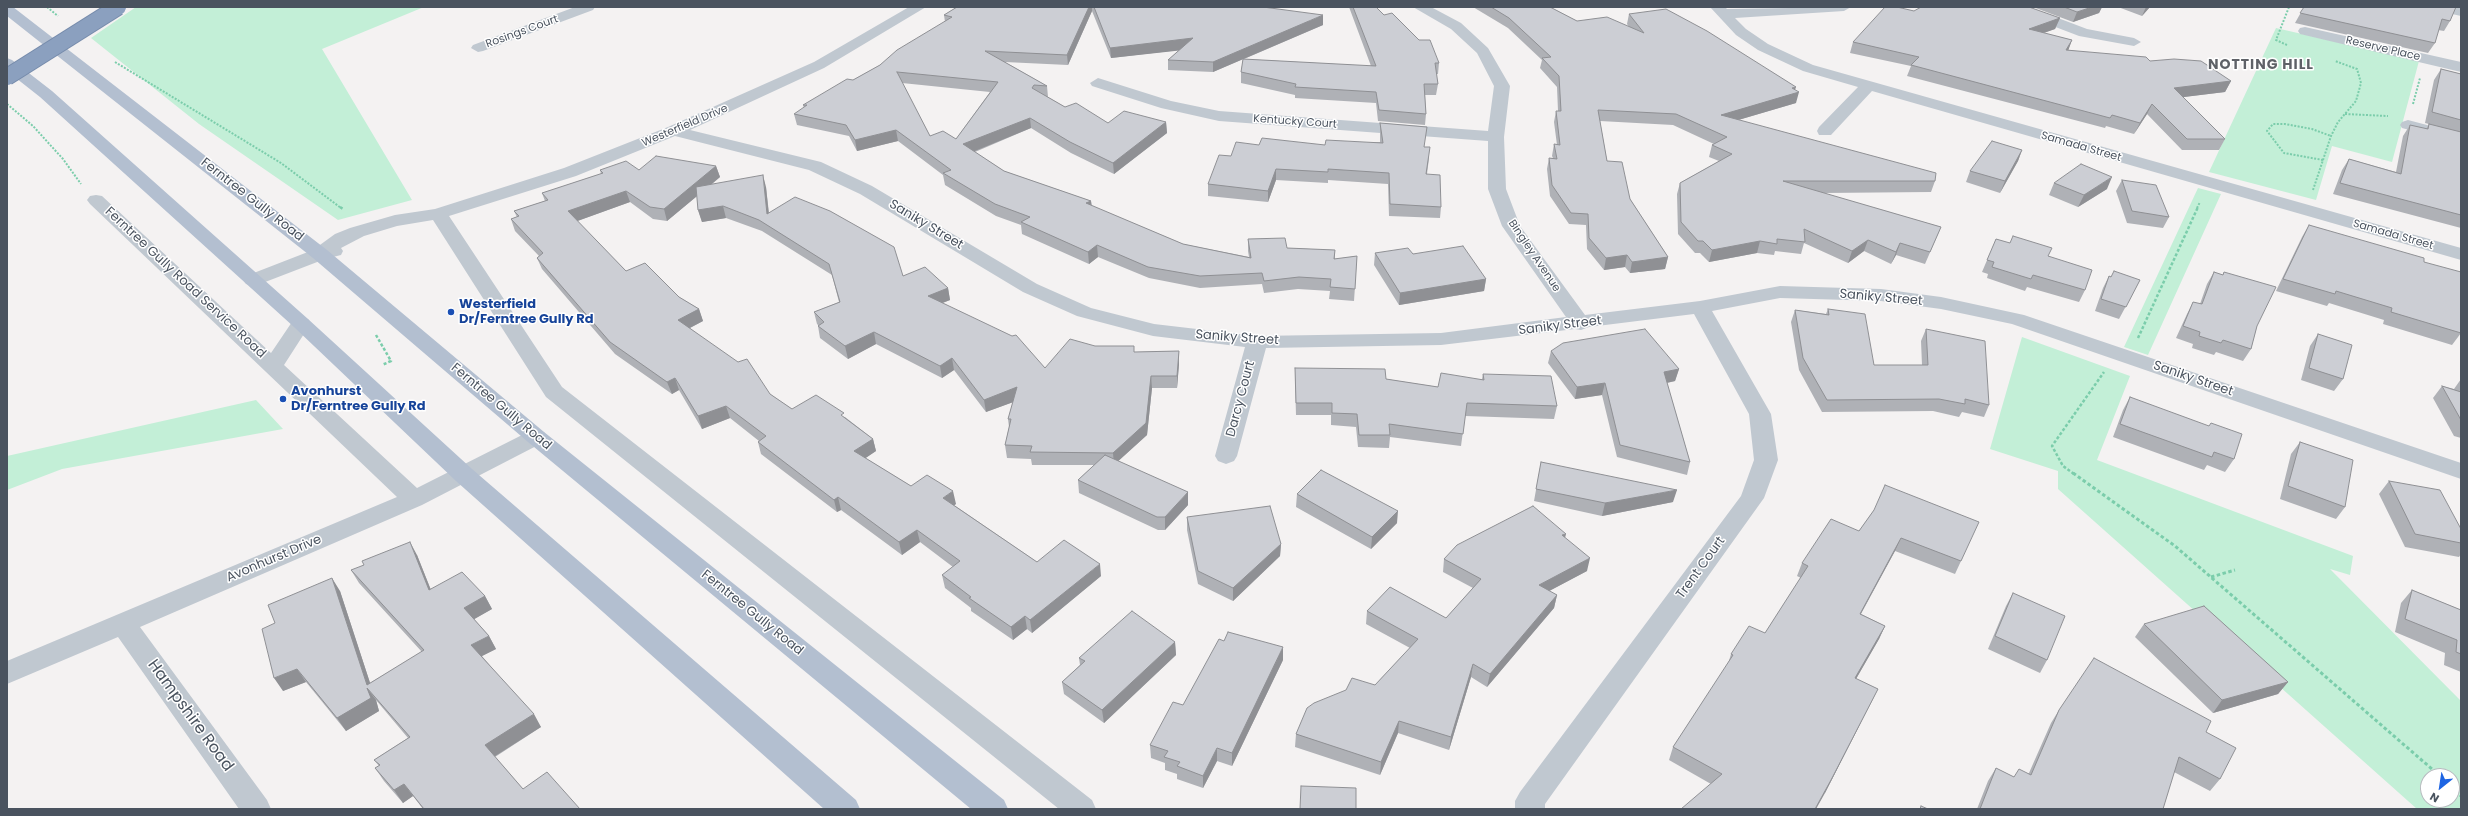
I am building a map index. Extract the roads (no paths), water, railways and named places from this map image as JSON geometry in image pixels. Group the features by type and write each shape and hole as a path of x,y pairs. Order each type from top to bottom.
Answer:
{"highway":[{"path":"7,77 118,7"},
{"path":"7,68 83,12"}],"main road":[{"name":"Ferntree Gully Road","path":"7,9 320,254 536,437 993,809"},
{"path":"7,63 46,94 301,323 464,475 846,809"}],"street":[{"name":"Rosings Court","path":"478,48 588,7"},
{"name":"Westerfield Drive","path":"253,280 320,254 362,245 404,230 438,214 570,172 674,131 819,65 919,7"},
{"name":"Bingley Avenue","path":"1420,7 1456,26 1483,51 1502,86 1496,137 1497,189 1512,226 1581,324"},
{"path":"1720,10 1844,7"},
{"path":"2016,7 2084,33 2134,42"},
{"path":"2439,7 2461,12"},
{"name":"Samada Street","path":"1720,10 1741,32 1763,47 1808,68 1867,87 2461,254"},
{"name":"Reserve Place","path":"2305,31 2461,67"},
{"name":"Kentucky Court","path":"1098,84 1167,105 1219,116 1276,122 1385,127 1496,137"},
{"path":"1825,131 1867,87"},
{"path":"2409,123 2461,139"},
{"name":"Saniky Street","path":"674,131 815,166 866,190 1030,288 1084,312 1153,330 1257,342 1441,339 1581,324 1700,307 1780,292 1881,295 1941,303 2017,319 2461,471"},
{"name":"Ferntree Gully Road Service Road","path":"96,200 414,499"},
{"path":"438,214 554,392 1080,809"},
{"name":"Trent Court","path":"1530,809 1530,801 1752,498 1766,460 1760,414 1700,307"},
{"name":"Ferntree Gully Road Service Road","path":"274,366 301,323"},
{"name":"Darcy Court","path":"1226,456 1257,342"},
{"name":"Avonhurst Drive","path":"7,673 414,499 464,475 536,437"},
{"name":"Hampshire Road","path":"123,624 256,809"}],"place":[{"name":"Westerfield Dr/Ferntree Gully Rd","path":"451,312"},
{"name":"Avonhurst Dr/Ferntree Gully Rd","path":"283,399"}],"district":[{"name":"NOTTING HILL","path":"2261,65"}]}
